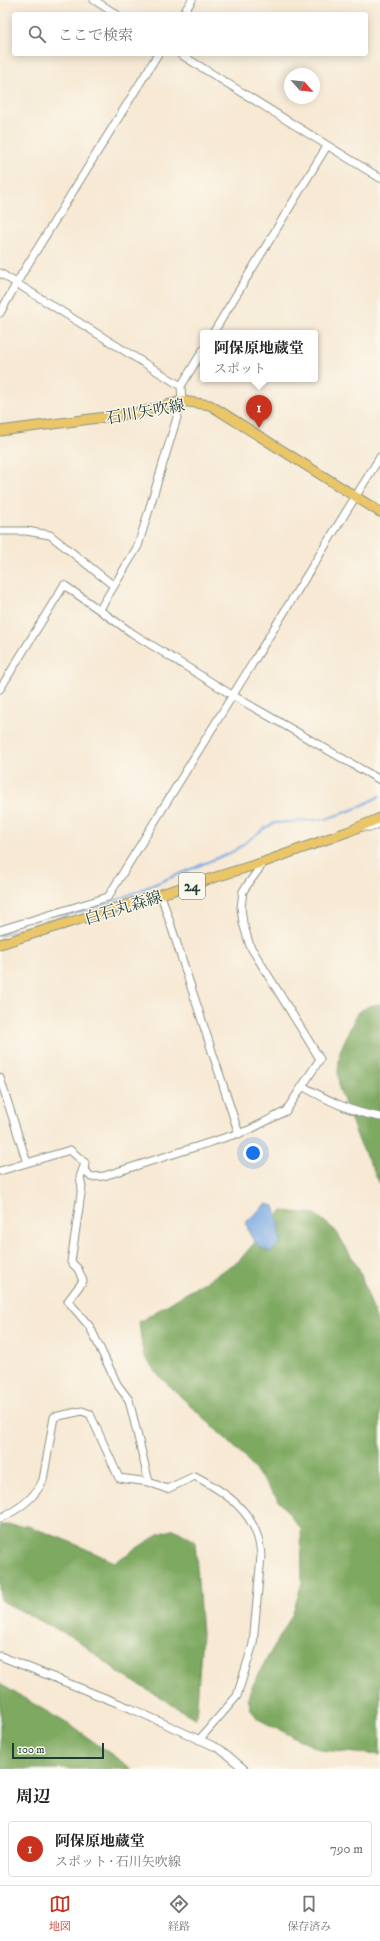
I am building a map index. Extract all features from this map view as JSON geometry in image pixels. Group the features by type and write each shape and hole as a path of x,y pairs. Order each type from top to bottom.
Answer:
{"main road":[{"name":"石川矢吹線","path":"0,432 136,413 182,401 210,405 380,512"},
{"name":"白石丸森線","path":"0,944 161,896 264,862 380,818"}],"street":[{"path":"94,0 113,12"},
{"path":"184,12 192,0"},
{"path":"0,313 16,283 157,56"},
{"path":"183,56 380,178"},
{"path":"215,330 327,146"},
{"path":"0,273 181,386"},
{"path":"100,609 138,546 182,401 181,386 200,355"},
{"path":"0,930 108,897 380,457"},
{"path":"0,531 26,531 50,535 114,586"},
{"path":"0,689 64,585 132,633 232,695 380,780"},
{"path":"362,826 372,826 380,823"},
{"path":"85,1163 84,1169 91,1177 104,1176 249,1130 286,1111 320,1059 250,946 243,923 241,908 243,891 264,862"},
{"path":"161,896 239,1134"},
{"path":"0,1078 27,1163"},
{"path":"302,1086 338,1106 367,1115 380,1117"},
{"path":"0,1171 70,1150 85,1163"},
{"path":"85,1163 80,1177 82,1187 71,1262 78,1269 83,1281 68,1301 90,1327 117,1384 129,1400 149,1482"},
{"path":"0,1518 15,1511 40,1488 43,1480 54,1417 82,1411 90,1414 119,1478 149,1482 167,1488 195,1476 215,1486 237,1504 251,1520 260,1542 261,1556 253,1644 237,1696 199,1740"},
{"path":"0,1656 123,1705 220,1749 244,1769"}],"green space":[{"path":"380,1004 380,1184 359,1141 339,1088 338,1072 340,1051 357,1013 369,1006"},
{"path":"281,1211 315,1214 336,1231 359,1269 380,1330 380,1755 320,1750 258,1719 251,1710 248,1697 257,1676 292,1615 302,1583 301,1529 244,1456 157,1374 143,1354 139,1322 239,1261"},
{"path":"0,1525 28,1526 68,1541 115,1562 159,1534 174,1529 195,1541 202,1634 196,1719 121,1674 76,1639 0,1600"},
{"path":"0,1684 73,1727 132,1769 0,1769"}],"water":[{"path":"266,1204 274,1206 279,1223 281,1243 271,1252 257,1244 248,1231 247,1226 247,1221"}],"waterway":[{"path":"0,935 112,902 234,851 265,828 275,823 326,819 357,808 380,796"}],"place":[{"name":"阿保原地蔵堂","path":"259,428"}]}
